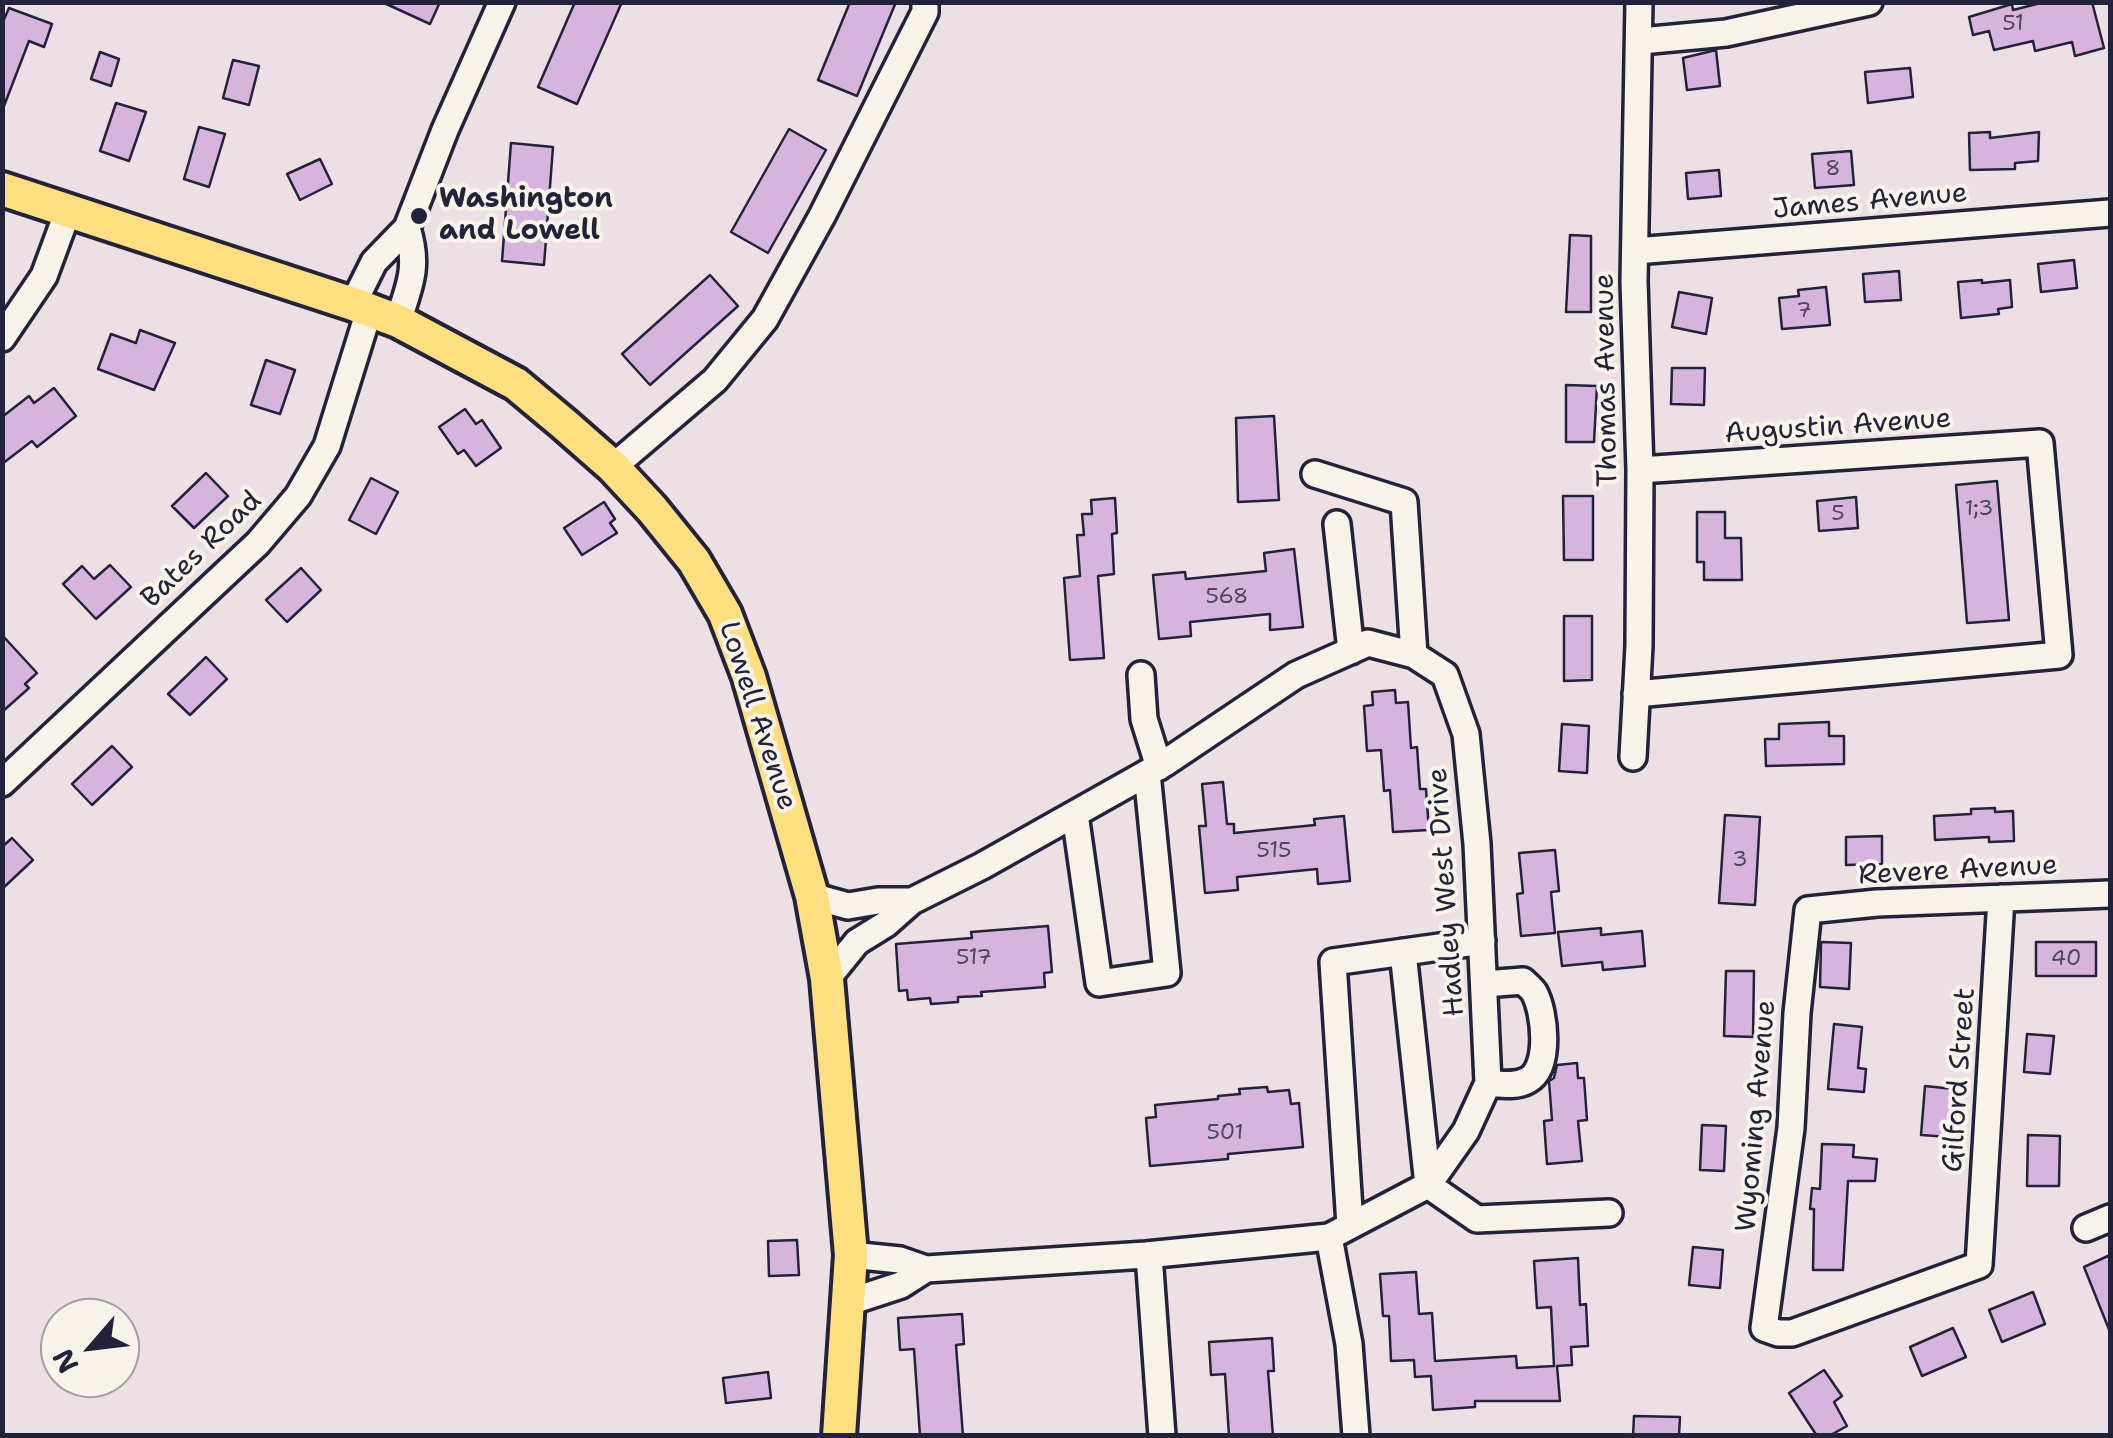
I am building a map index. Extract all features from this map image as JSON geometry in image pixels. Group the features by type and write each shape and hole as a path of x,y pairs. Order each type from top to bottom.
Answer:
{"main road":[{"name":"Lowell Avenue","path":"2,189 374,312 516,384 613,467 694,560 724,614 749,676 812,896 827,979 851,1255 839,1436"}],"street":[{"path":"374,312 374,262 407,228 444,130 502,2"},
{"path":"613,467 715,380 766,319 925,12 925,2"},
{"name":"Thomas Avenue","path":"1633,757 1640,470 1635,251 1640,2"},
{"path":"1641,41 1726,33 1868,2"},
{"path":"2,338 44,276 68,212"},
{"name":"James Avenue","path":"1635,251 2110,212"},
{"path":"374,312 410,284 414,252 407,228"},
{"name":"Bates Road","path":"2,783 258,543 298,496 326,446 374,312"},
{"name":"Augustin Avenue","path":"1636,694 2058,655 2040,444 1640,470"},
{"path":"827,979 857,942 912,901 1153,770 1296,675 1368,643 1414,655 1404,502 1315,474"},
{"path":"1337,524 1351,650"},
{"name":"Hadley West Drive","path":"851,1255 900,1260 926,1269 1150,1255 1340,1231 1428,1184 1466,1131 1488,1083 1466,734 1445,676 1414,655"},
{"path":"1075,814 1099,983 1167,973 1153,770 1141,675"},
{"name":"Revere Avenue","path":"1808,910 1878,903 2110,894"},
{"path":"812,896 848,906 912,901"},
{"name":"Gilford Street","path":"1764,1328 1792,1332 1979,1265 2002,898"},
{"name":"Wyoming Avenue","path":"1764,1328 1791,1128 1808,910"},
{"path":"1356,1436 1340,1231 1334,962 1482,941"},
{"path":"1402,952 1428,1184 1478,1220 1609,1213"},
{"path":"1484,984 1523,981 1534,991 1545,1045 1541,1066 1529,1080 1488,1083"},
{"path":"1150,1255 1162,1436"},
{"name":"Hadley West Drive","path":"849,1302 901,1285 926,1269"}],"building":[{"path":"382,2 440,2 430,24"},
{"path":"575,2 622,2 577,104 538,87"},
{"path":"850,2 896,2 857,96 818,80"},
{"path":"2045,2 2092,2 2104,48 2075,56 2072,42 2035,51 2033,41 1994,50 1989,31 1973,35 1969,17 2012,4 2013,10"},
{"path":"9,8 52,24 44,47 29,41 4,106 2,24"},
{"path":"1716,50 1720,86 1687,90 1683,58"},
{"path":"100,52 119,59 111,86 91,79"},
{"path":"233,60 259,66 249,105 223,98"},
{"path":"1910,68 1913,97 1868,103 1865,72"},
{"path":"116,103 146,112 129,161 100,151"},
{"path":"199,127 225,134 209,187 184,179"},
{"path":"789,129 826,150 768,253 731,232"},
{"path":"1990,132 1990,138 2039,132 2038,161 2015,163 2015,169 1970,170 1969,133"},
{"path":"511,143 553,147 544,265 502,261"},
{"path":"1851,151 1854,185 1815,188 1812,154"},
{"path":"320,159 332,184 300,200 287,174"},
{"path":"1719,170 1721,196 1688,199 1686,173"},
{"path":"1570,235 1591,236 1591,312 1566,312"},
{"path":"2074,260 2077,288 2041,292 2038,264"},
{"path":"1899,271 1901,300 1865,302 1863,274"},
{"path":"710,275 738,306 650,385 622,354"},
{"path":"2010,280 2012,307 1998,309 1999,314 1961,318 1958,282"},
{"path":"1826,287 1830,325 1782,329 1779,298 1799,296 1798,290"},
{"path":"1679,292 1712,298 1706,334 1672,327"},
{"path":"140,330 175,343 154,390 98,369 111,334 136,343"},
{"path":"266,360 295,370 280,414 251,405"},
{"path":"1672,368 1705,368 1704,405 1671,404"},
{"path":"1566,385 1597,386 1594,442 1566,442"},
{"path":"54,388 76,416 37,447 32,441 2,464 2,417 29,396 34,403"},
{"path":"465,409 476,424 482,420 501,448 476,466 464,450 458,454 439,427"},
{"path":"1274,416 1279,500 1238,502 1236,418"},
{"path":"206,473 228,496 194,528 172,506"},
{"path":"371,478 398,492 376,534 349,520"},
{"path":"1997,481 2009,620 1967,623 1956,485"},
{"path":"1563,496 1593,496 1593,560 1564,560"},
{"path":"1856,497 1858,528 1819,531 1817,501"},
{"path":"1115,498 1114,574 1098,576 1104,658 1070,660 1064,578 1080,576 1077,535 1084,535 1082,514 1092,514 1091,500"},
{"path":"604,502 615,519 610,523 617,533 582,555 564,528"},
{"path":"1697,512 1725,512 1725,538 1741,538 1742,580 1704,580 1704,562 1697,562"},
{"path":"1294,549 1303,627 1270,630 1270,614 1190,622 1191,636 1159,639 1153,575 1185,572 1186,579 1266,571 1264,553"},
{"path":"110,565 131,587 96,619 63,584 82,566 94,579"},
{"path":"301,568 321,590 287,622 266,600"},
{"path":"1564,616 1592,616 1592,680 1564,681"},
{"path":"2,635 37,673 25,684 29,688 2,712"},
{"path":"206,657 227,679 190,715 168,694"},
{"path":"1395,690 1396,703 1408,702 1411,748 1417,747 1420,789 1426,789 1429,830 1393,832 1390,790 1384,791 1381,750 1367,751 1364,706 1373,705 1372,692"},
{"path":"1829,722 1829,736 1844,736 1844,764 1766,766 1765,739 1779,739 1779,724"},
{"path":"1562,724 1589,726 1587,773 1559,771"},
{"path":"112,746 132,767 92,805 72,784"},
{"path":"1223,782 1227,824 1234,824 1234,833 1315,825 1314,819 1344,816 1350,881 1318,884 1317,869 1237,877 1238,890 1205,893 1199,826 1206,826 1202,784"},
{"path":"1995,808 1995,812 2013,811 2014,841 1989,842 1989,837 1935,840 1934,816"},
{"path":"1725,815 1760,817 1755,905 1719,903"},
{"path":"1882,836 1882,864 1846,865 1846,837"},
{"path":"12,838 33,860 2,889 2,847"},
{"path":"1555,850 1559,891 1551,892 1555,933 1521,936 1517,894 1523,893 1519,853"},
{"path":"1048,926 1052,972 1044,973 1045,987 981,992 982,996 958,997 958,1002 931,1004 930,998 908,1000 907,990 899,991 896,944 972,938 971,932"},
{"path":"1601,928 1601,935 1642,931 1645,966 1603,970 1602,962 1562,966 1558,932"},
{"path":"1821,942 1851,943 1849,989 1820,987"},
{"path":"2036,942 2096,942 2096,976 2036,976"},
{"path":"1726,971 1754,971 1753,1037 1724,1036"},
{"path":"1834,1024 1862,1027 1858,1068 1866,1069 1864,1092 1828,1089"},
{"path":"2027,1034 2054,1036 2050,1074 2024,1072"},
{"path":"1577,1063 1578,1078 1584,1078 1587,1120 1578,1121 1582,1161 1547,1164 1544,1121 1552,1120 1549,1081 1554,1078 1557,1065"},
{"path":"1925,1086 1954,1089 1950,1137 1921,1135"},
{"path":"1267,1087 1268,1092 1289,1090 1291,1104 1299,1103 1303,1147 1150,1166 1146,1118 1156,1117 1155,1105 1218,1099 1240,1094 1239,1089"},
{"path":"1702,1125 1726,1126 1724,1171 1700,1170"},
{"path":"2028,1135 2060,1136 2059,1186 2027,1186"},
{"path":"1822,1144 1854,1145 1853,1157 1877,1159 1875,1181 1848,1181 1843,1270 1813,1270 1814,1209 1810,1209 1812,1188 1820,1189"},
{"path":"797,1240 799,1275 769,1276 768,1241"},
{"path":"1693,1247 1723,1250 1720,1288 1689,1285"},
{"path":"2110,1255 2110,1332 2084,1267"},
{"path":"1578,1258 1580,1305 1586,1304 1588,1346 1571,1347 1572,1365 1557,1366 1560,1401 1475,1401 1475,1407 1433,1410 1431,1376 1415,1377 1414,1360 1391,1361 1389,1316 1383,1316 1380,1274 1416,1272 1419,1314 1432,1313 1435,1361 1516,1356 1517,1368 1554,1366 1551,1307 1537,1308 1534,1261"},
{"path":"2033,1292 2045,1324 2002,1342 1989,1310"},
{"path":"962,1314 964,1344 956,1345 963,1436 920,1436 914,1349 900,1350 898,1318"},
{"path":"1953,1328 1966,1357 1922,1376 1910,1347"},
{"path":"1272,1338 1274,1371 1268,1371 1273,1436 1229,1436 1225,1374 1211,1375 1209,1342"},
{"path":"1824,1370 1842,1396 1834,1402 1847,1426 1829,1436 1817,1436 1789,1393"},
{"path":"768,1372 771,1398 726,1403 723,1378"},
{"path":"1634,1416 1680,1417 1679,1436 1633,1436"}],"place":[{"name":"Washington and Lowell","path":"419,216"}]}
